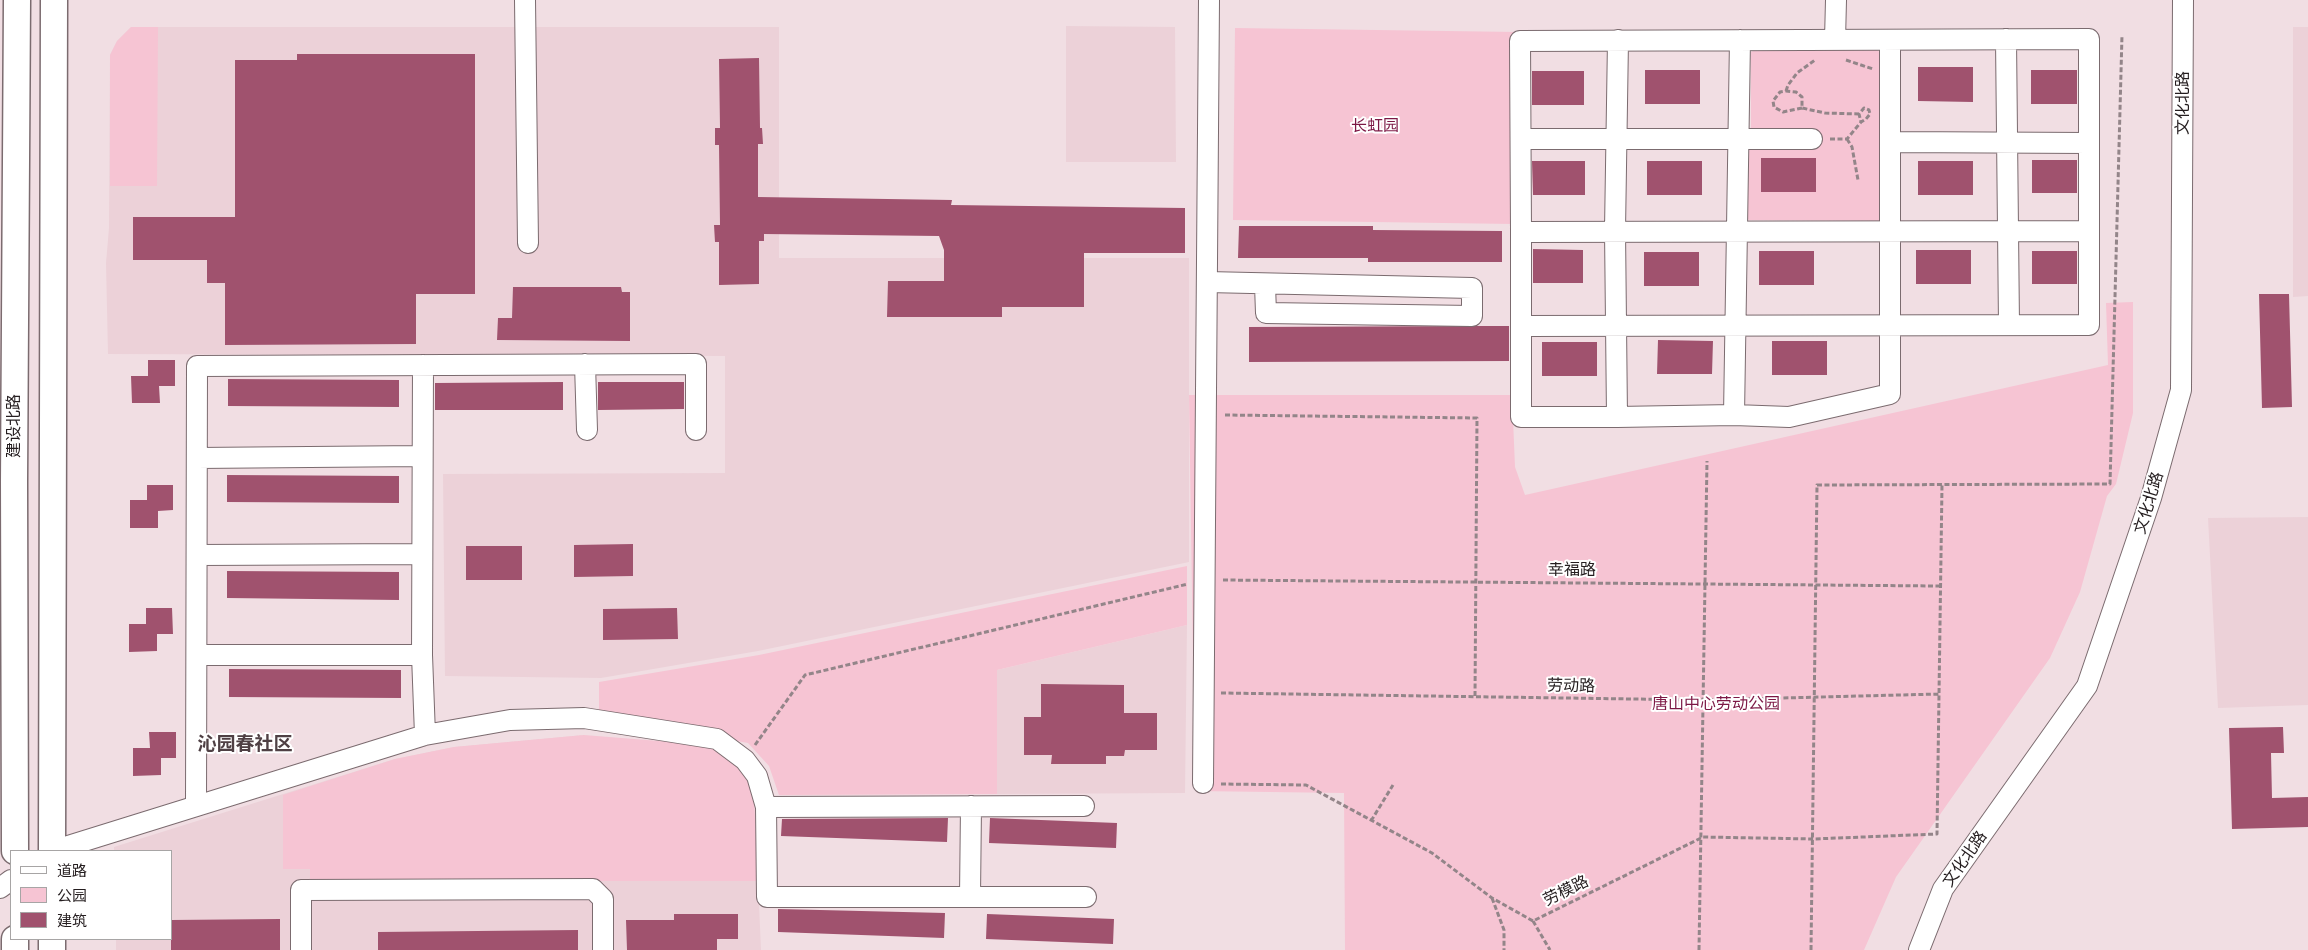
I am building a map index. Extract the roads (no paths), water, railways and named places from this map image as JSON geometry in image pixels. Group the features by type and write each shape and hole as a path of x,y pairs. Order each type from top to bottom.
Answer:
{"main road":[{"name":"建设北路","path":"15,850 7,481 17,0"},
{"path":"52,850 54,0"}],"street":[{"path":"525,0 528,243"},
{"path":"1203,783 1210,0"},
{"path":"1836,0 1838,49"},
{"name":"文化北路","path":"1919,950 1943,889 2087,686 2151,498 2181,390 2183,0"},
{"path":"2006,39 2009,325"},
{"path":"1521,326 1617,325 1890,325 2009,325 2089,325 2089,39 1890,40 1838,49 1740,40 1520,41 1521,417 1734,415 1789,417 1890,394 1890,325 1890,231 1890,142 1890,40"},
{"path":"1617,416 1618,40"},
{"path":"1734,415 1740,40"},
{"path":"1521,139 1812,139"},
{"path":"1890,142 2089,143"},
{"path":"1521,232 1616,230 2089,231"},
{"path":"1207,282 1265,285 1472,288 1472,316 1266,313 1265,285"},
{"path":"585,364 587,430"},
{"path":"196,805 197,366 696,364 696,430"},
{"path":"423,365 422,654 425,735"},
{"path":"197,458 422,456"},
{"path":"197,555 422,554"},
{"path":"197,655 422,654"},
{"path":"55,850 425,735 510,720 584,718 717,739 745,760 757,776 766,807 767,897 1086,897"},
{"path":"970,896 971,806"},
{"path":"766,807 1084,806"},
{"path":"301,950 301,890 593,888 603,899 603,950"}],"district":[{"name":"沁园春社区","path":"245,744"}],"park label":[{"name":"长虹园","path":"1375,126"},
{"name":"唐山中心劳动公园","path":"1716,704"}]}
